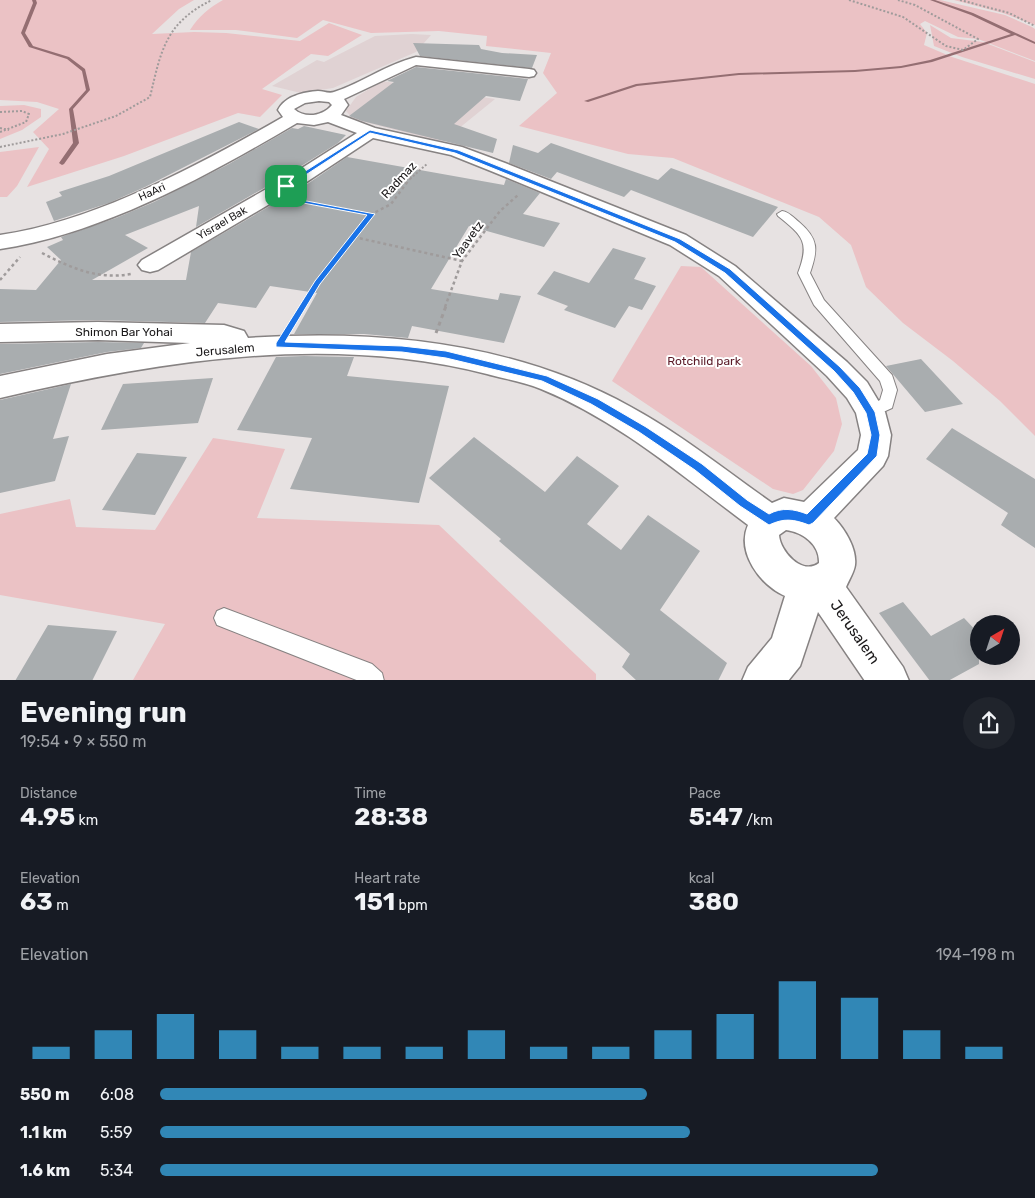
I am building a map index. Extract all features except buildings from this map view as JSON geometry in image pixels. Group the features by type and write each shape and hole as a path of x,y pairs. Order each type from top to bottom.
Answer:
{"street":[{"path":"529,73 416,62 405,64 330,107 311,120 294,118 286,110 293,102 310,97 330,107 370,132 446,149 534,181 678,240 727,271 837,369 856,390 870,412 876,435 872,456 809,520"},
{"name":"HaAri","path":"7,241 104,213 248,146 294,118"},
{"name":"Yisrael Bak","path":"150,265 316,168 370,132"},
{"name":"Shimon Bar Yohai","path":"0,333 98,331 224,334 236,338 238,344 235,349"},
{"name":"Jerusalem","path":"0,387 55,373 179,354 279,345 328,345 430,352 544,378 594,401 642,429 699,467 744,503 769,520"},
{"path":"784,514 796,515 809,520 826,533 834,545 837,557 836,569 830,578 813,584 792,581 779,572 763,551 761,539 762,528 773,516 784,514"},
{"path":"762,680 786,652 813,584"},
{"name":"Jerusalem","path":"813,584 889,680"}],"lane":[{"path":"782,214 802,230 811,245 810,258 804,273 819,302 887,379 890,390 887,404 870,412"},
{"path":"224,618 365,671 374,680"}],"path":[{"path":"0,147 63,134 116,116 150,97 161,52 170,34 186,17 212,0"},
{"path":"850,0 902,17 946,46 963,50 978,39 915,5 898,0"},
{"path":"960,0 1008,12 1035,26"},
{"path":"0,112 22,111 29,114 26,122 10,130 0,132"},
{"path":"0,128 10,130"},
{"name":"Radmaz","path":"279,345 318,282 372,214 391,204 414,174 446,149"},
{"name":"Yaavetz","path":"430,352 462,261 500,211 534,181"},
{"path":"269,196 372,214"},
{"path":"354,237 462,261"},
{"path":"7,241 67,266 102,277 129,275 150,265"},
{"path":"0,280 21,258 7,241"}],"shaded area":[{"path":"431,35 416,52 333,88 301,93 272,86 317,60 324,62 375,36"},
{"path":"382,81 495,99 442,142 353,119 346,111 356,97"}],"green space":[{"path":"0,0 194,0 179,9 152,34 226,33 300,41 329,23 362,35 328,56 311,54 262,89 282,95 260,117 238,113 124,156 27,187 49,149 33,132 59,109 37,102 0,100"},
{"path":"223,0 940,0 1005,15 1032,27 1035,29 1035,61 978,39 958,37 925,21 920,24 927,33 924,45 952,57 1035,84 1035,436 1000,401 953,361 903,323 866,287 851,245 819,217 673,158 628,154 519,126 557,93 543,73 551,53 486,46 487,36 439,31 371,33 323,20 297,38 236,30 190,30 205,13"},
{"path":"954,0 1035,0 1035,25 1003,13"},
{"path":"930,25 951,38 983,42 1035,62 1035,79 962,57 934,46"},
{"path":"24,105 41,109 41,117 22,130 0,139 0,106"},
{"path":"39,147 17,186 7,197 0,197 0,152"},
{"name":"Rotchild park","path":"681,266 701,267 811,366 836,398 842,424 834,451 803,490 793,494 773,489 612,381"},
{"path":"213,438 285,449 257,518 439,525 596,674 596,680 133,680 165,624 0,595 0,514 70,499 76,527 155,530"}],"waterway":[{"path":"34,0 35,3 23,33 31,47 68,58 84,70 88,90 71,109 76,143 62,163"},
{"path":"932,0 972,14 1035,43"},
{"path":"586,101 636,85 739,74 855,71 901,67 931,61 1014,34"}],"route":[{"path":"370,132 456,151 678,240 727,271 837,369 856,390 870,412 876,435 872,456 809,520 796,515 784,514 773,516 769,520 744,503 699,467 642,429 594,401 544,378 446,354 402,349 328,345 279,345 318,282 372,214 269,196 286,186 370,132"}]}
